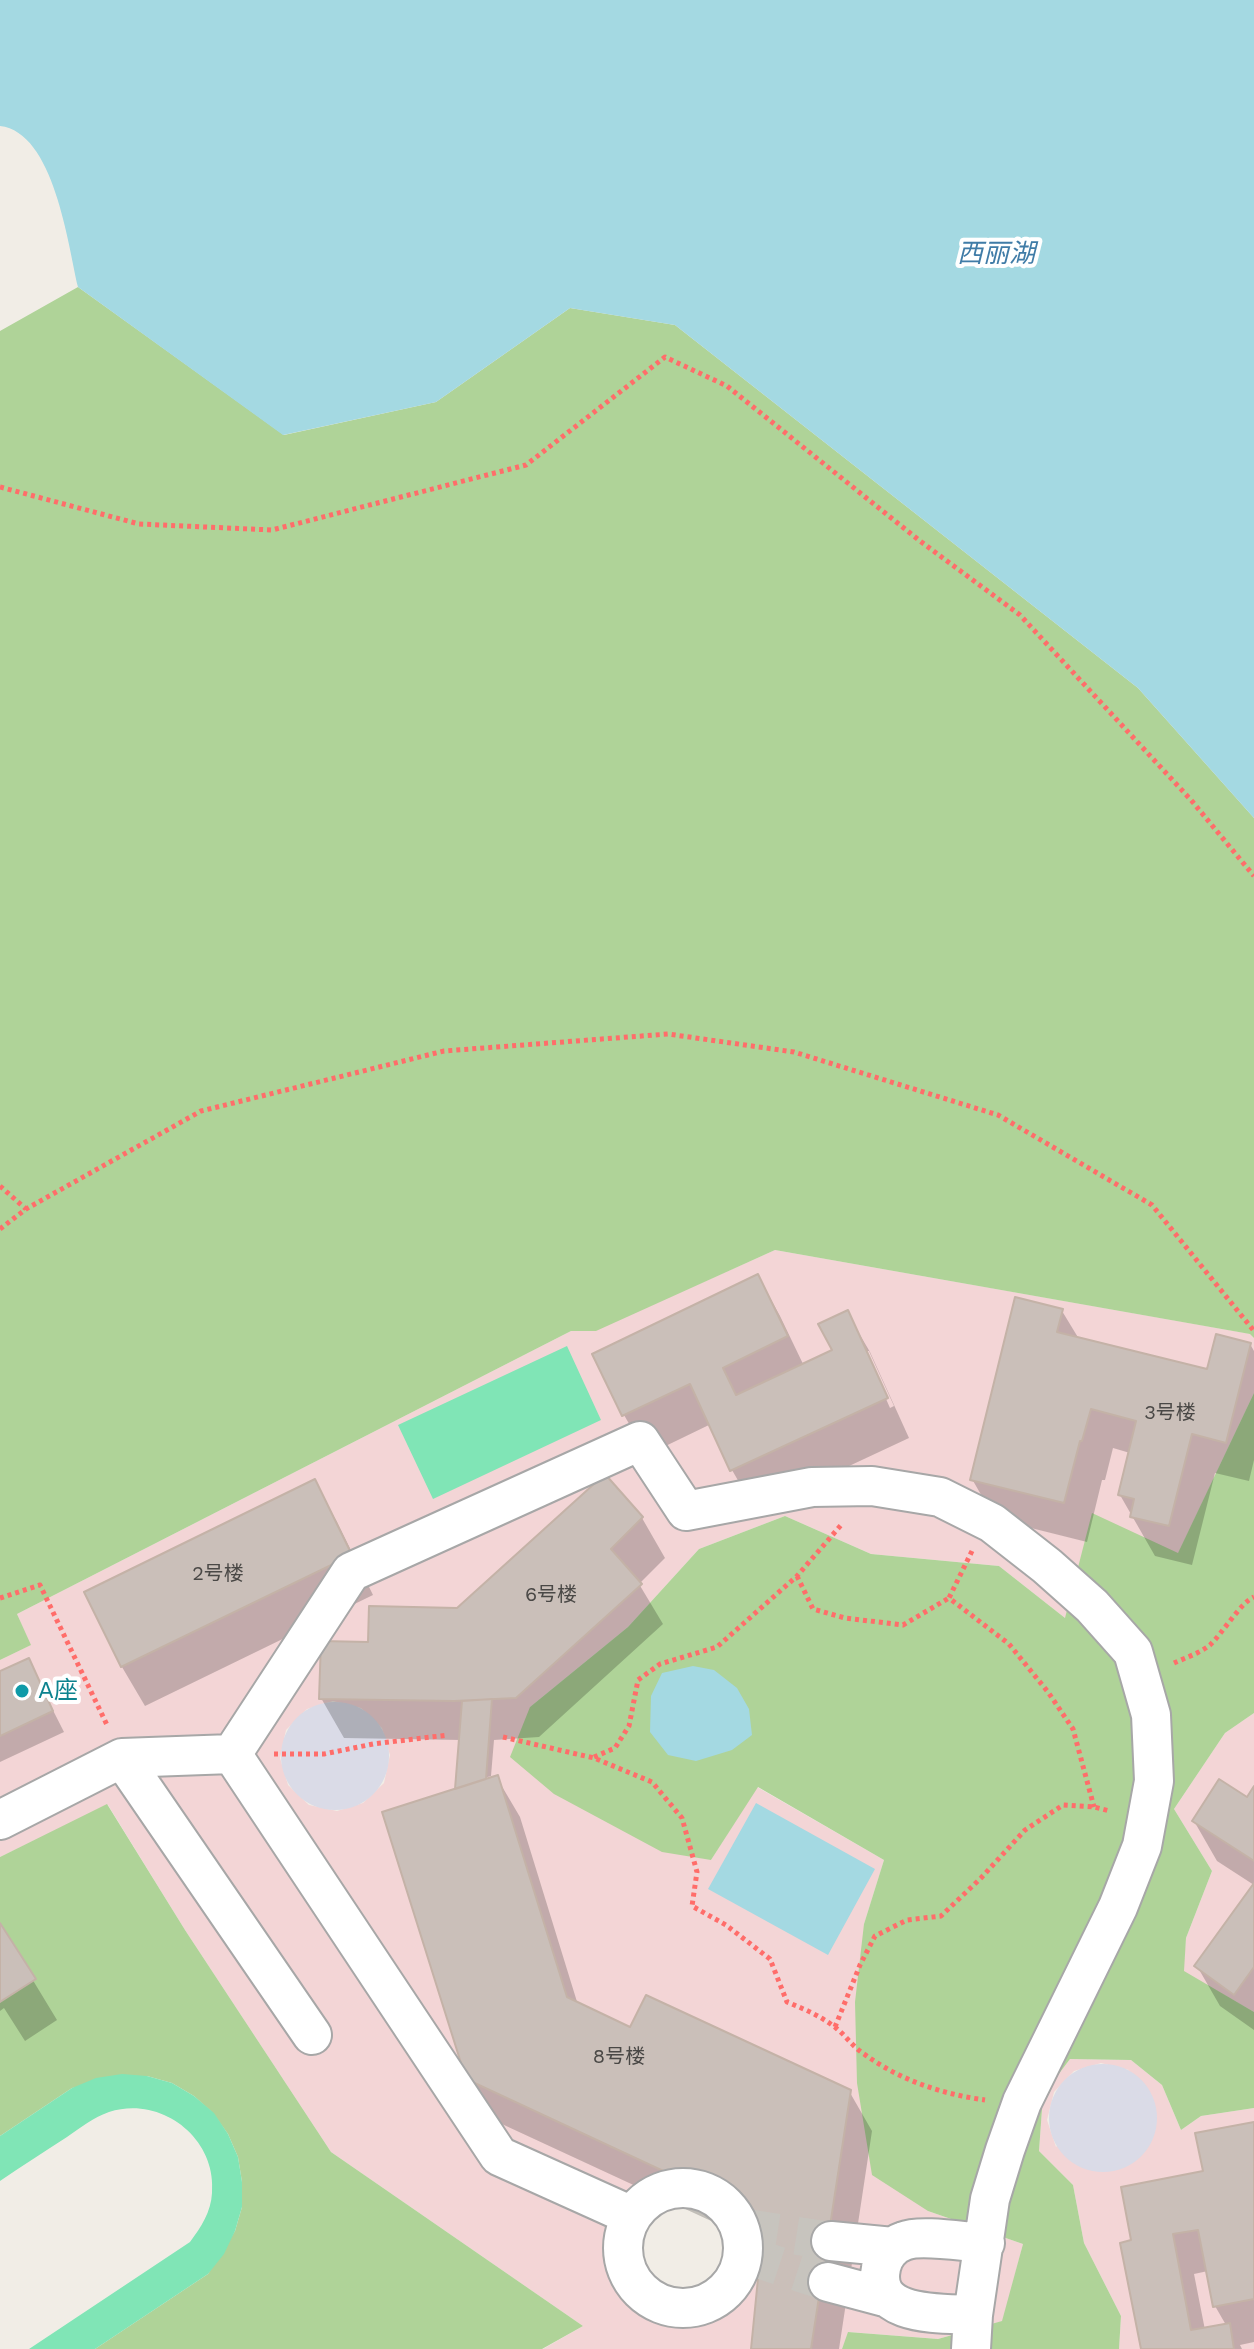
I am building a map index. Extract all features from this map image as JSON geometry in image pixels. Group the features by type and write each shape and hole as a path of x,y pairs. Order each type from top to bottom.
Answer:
{"lane":[{"path":"232,1754 351,1572 640,1441 686,1511 812,1487 872,1486 940,1497 992,1523 1092,1606 1133,1652 1151,1715 1154,1781 1142,1846 1118,1907 1022,2102 990,2199 972,2332 900,2307 888,2298 828,2282"},
{"path":"0,1820 122,1758 232,1754"},
{"path":"232,1754 499,2156 632,2216"},
{"path":"122,1758 312,2035"},
{"path":"888,2298 880,2272 884,2258 893,2247 905,2240 985,2243"},
{"path":"831,2241 893,2247"}],"path":[{"path":"0,487 139,524 272,530 526,465 665,357 727,386 920,541 1020,615 1191,800 1254,876"},
{"path":"0,1229 26,1209 201,1111 444,1051 668,1034 794,1052 998,1115 1152,1205 1254,1331"},
{"path":"0,1186 26,1209"},
{"path":"594,1758 615,1748 629,1726 638,1680 660,1664 717,1647 797,1576 872,1486"},
{"path":"797,1576 813,1609 845,1618 903,1625 949,1598 974,1545 992,1523"},
{"path":"0,1598 40,1585 122,1758"},
{"path":"1141,1679 1208,1647 1247,1600 1254,1597"},
{"path":"949,1598 1009,1644 1048,1692 1073,1729 1094,1807"},
{"path":"232,1754 324,1754 373,1744 448,1735"},
{"path":"503,1737 594,1758 652,1782 682,1818 697,1872 692,1906 726,1925 770,1959 787,2002 815,2013 862,2053 905,2079 951,2096 1022,2102"},
{"path":"835,2027 875,1936 907,1920 941,1916 1025,1830 1063,1805 1110,1810 1142,1846"}],"shaded area":[{"path":"775,1250 1251,1334 1254,1338 1254,1393 1178,1554 1065,1618 999,1566 871,1554 785,1516 699,1549 628,1627 530,1707 711,1860 757,1787 884,1860 864,1924 928,2211 1023,2244 1003,2321 938,2339 849,2332 842,2349 543,2349 583,2326 331,2152 185,1930 108,1805 0,1857 0,1660 30,1645 17,1614 571,1331 596,1330","holes":["333,1701 361,1708 382,1728 390,1755 384,1783 363,1803 337,1811 309,1805 288,1785 280,1758 286,1730 307,1709","676,2188 703,2190 726,2205 740,2227 743,2254 735,2280 716,2299 691,2308 664,2305 641,2291 626,2268 623,2242 632,2216 651,2197"]},
{"path":"335,1702 356,1706 373,1718 385,1735 389,1756 385,1777 373,1794 356,1806 335,1810 314,1806 297,1794 285,1777 281,1756 285,1735 297,1718 314,1706"},
{"path":"1254,1713 1254,2012 1183,1972 1186,1938 1212,1871 1174,1809 1225,1733"},
{"path":"1070,2059 1131,2060 1162,2085 1181,2130 1201,2116 1254,2108 1254,2349 1119,2349 1121,2316 1084,2243 1073,2185 1039,2151 1043,2095","holes":["1101,2063 1129,2070 1056,2147 1047,2120 1054,2092 1074,2071"]},
{"path":"1103,2064 1124,2068 1141,2080 1153,2097 1157,2118 1153,2139 1141,2156 1124,2168 1103,2172 1082,2168 1065,2156 1053,2139 1049,2118 1053,2097 1065,2080 1082,2068"}],"green space":[{"path":"78,287 284,435 436,402 570,308 675,325 1138,688 1254,818 1254,1338 1250,1334 775,1250 596,1331 571,1331 17,1614 31,1645 0,1660 0,331"},
{"path":"567,1346 601,1420 433,1499 398,1425"},
{"path":"1254,1393 1254,1713 1225,1733 1174,1809 1212,1871 1186,1938 1184,1971 1254,2012 1254,2108 1201,2116 1181,2130 1162,2085 1131,2060 1070,2059 1043,2095 1039,2151 1073,2185 1084,2243 1121,2316 1119,2349 842,2349 848,2332 938,2339 1002,2321 1023,2244 928,2211 872,2175 857,2083 855,2002 864,1924 884,1860 758,1787 711,1860 662,1852 554,1794 510,1757 530,1707 628,1627 699,1549 785,1516 871,1554 999,1566 1065,1618 1092,1513 1178,1553"},
{"path":"107,1804 185,1930 331,2152 583,2326 542,2349 95,2349 208,2274 235,2231 242,2207 238,2157 228,2134 213,2113 194,2096 172,2083 147,2076 72,2088 0,2136 0,1857"},
{"path":"122,2074 147,2076 172,2083 214,2113 238,2157 242,2207 235,2231 224,2254 208,2274 95,2349 29,2349 190,2242 210,2207 211,2173 195,2139 166,2116 148,2110 129,2108 98,2117 0,2181 0,2136 72,2088 96,2078"}],"water":[{"name":"西丽湖","path":"0,0 1254,0 1254,818 1138,688 675,325 570,308 436,402 283,435 78,287 63,219 46,168 34,148 18,133 0,126"},
{"path":"693,1666 714,1670 737,1688 749,1709 752,1735 732,1750 696,1761 668,1755 650,1732 651,1696 662,1673"},
{"path":"756,1803 875,1869 828,1955 708,1889"}],"building":[{"path":"758,1274 788,1336 723,1368 736,1395 832,1350 818,1324 848,1310 888,1398 730,1471 690,1384 622,1416 592,1354"},
{"path":"1015,1297 1063,1309 1057,1332 1207,1369 1216,1334 1251,1343 1226,1443 1192,1434 1169,1526 1130,1517 1134,1499 1118,1495 1136,1421 1091,1409 1064,1503 970,1480"},
{"path":"605,1474 643,1517 611,1549 642,1584 516,1698 454,1701 319,1699 321,1641 368,1642 369,1606 457,1608"},
{"path":"315,1479 352,1555 121,1667 84,1592"},
{"name":"A座","path":"29,1658 53,1711 0,1736 0,1671"},
{"path":"492,1699 486,1779 455,1789 462,1701"},
{"path":"498,1775 567,1997 630,2027 646,1995 851,2090 811,2349 751,2349 764,2218 466,2079 382,1812"},
{"path":"1219,1779 1247,1797 1254,1786 1254,1861 1192,1821"},
{"path":"1254,1883 1254,1967 1234,1995 1194,1966"},
{"path":"0,1923 36,1979 0,2002"},
{"path":"1254,2122 1254,2299 1213,2307 1198,2230 1173,2234 1191,2330 1230,2323 1234,2349 1141,2349 1120,2243 1131,2240 1121,2187 1203,2171 1195,2133"}],"tunnel":[{"path":"740,2227 831,2241"},
{"path":"743,2254 828,2282"}],"place":[{"name":"A座","path":"22,1691"}]}
